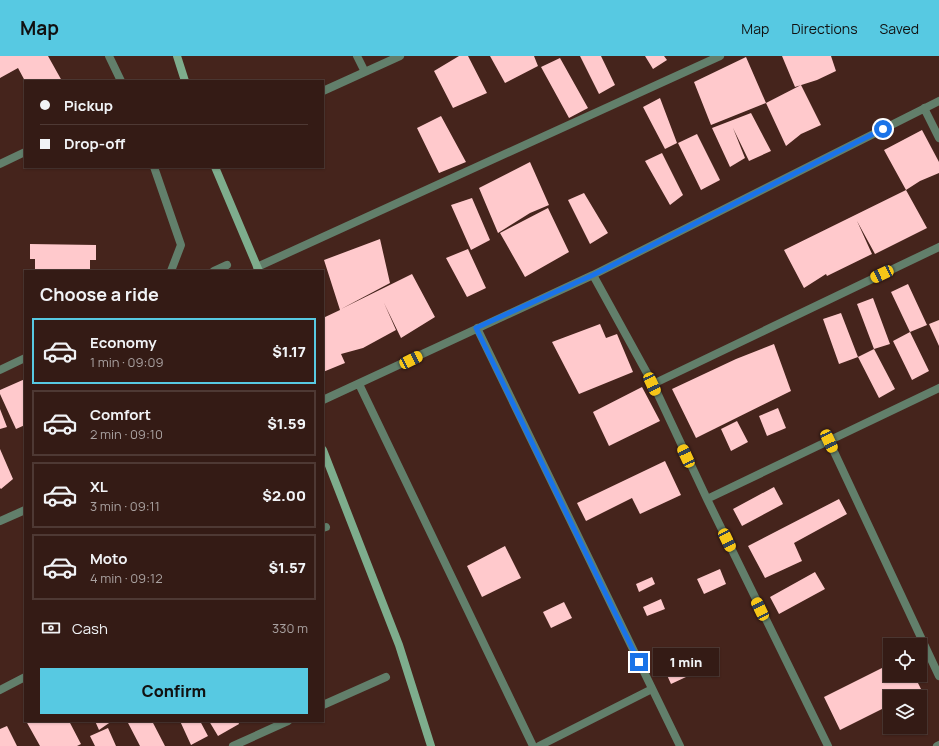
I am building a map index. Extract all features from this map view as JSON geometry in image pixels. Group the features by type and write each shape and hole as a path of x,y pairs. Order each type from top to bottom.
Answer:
{"street":[{"path":"109,56 121,80"},
{"path":"177,56 185,80"},
{"path":"357,56 365,72"},
{"path":"324,91 400,56"},
{"path":"215,168 258,269 720,56"},
{"path":"324,400 593,275 939,101"},
{"path":"924,108 939,138"},
{"path":"0,164 24,152"},
{"path":"154,168 181,245 171,270"},
{"path":"652,384 939,247"},
{"path":"216,270 227,265"},
{"path":"593,275 652,384 828,746"},
{"path":"476,328 680,746"},
{"path":"0,370 24,358"},
{"path":"359,384 533,746"},
{"path":"707,499 939,388"},
{"path":"829,441 939,676"},
{"path":"324,453 399,645 431,746"},
{"path":"0,522 24,510"},
{"path":"324,705 386,677"},
{"path":"0,690 24,678"},
{"path":"539,746 652,689"},
{"path":"233,746 286,722"}],"building":[{"path":"0,56 48,56 61,80 24,80 18,68 0,78"},
{"path":"459,56 468,56 487,93 453,108 434,71"},
{"path":"490,56 534,56 538,66 505,83"},
{"path":"580,56 601,56 615,85 599,94"},
{"path":"645,56 664,56 667,60 653,69"},
{"path":"782,56 831,56 836,71 817,80 795,87"},
{"path":"746,57 766,103 711,125 694,82"},
{"path":"560,58 588,108 569,118 541,67"},
{"path":"801,85 821,125 801,134 786,146 766,103"},
{"path":"660,98 677,143 665,149 643,107"},
{"path":"751,113 771,151 749,161 733,128 745,158 730,167 712,128"},
{"path":"441,116 466,162 439,173 417,128"},
{"path":"922,130 939,162 939,173 920,181 906,190 884,150"},
{"path":"697,134 720,180 701,190 678,143"},
{"path":"662,153 683,195 670,205 645,161"},
{"path":"530,162 549,205 530,213 498,233 479,188"},
{"path":"906,190 927,228 875,254 857,221 872,254 827,276 826,274 804,288 784,250"},
{"path":"584,193 608,233 590,244 568,200"},
{"path":"472,198 490,240 471,250 451,205"},
{"path":"548,208 569,252 525,277 500,233"},
{"path":"380,239 390,283 341,309 412,274 435,317 401,338 384,303 396,330 363,348 341,354 345,363 324,372 324,318 340,310 324,260"},
{"path":"30,244 96,245 96,260 90,260 90,270 35,270 35,259 30,259"},
{"path":"468,249 486,288 467,297 446,258"},
{"path":"908,284 927,325 910,332 891,292"},
{"path":"873,298 890,344 874,349 857,304"},
{"path":"841,313 858,357 839,364 823,319"},
{"path":"939,320 939,346 929,324"},
{"path":"600,324 606,338 617,334 633,372 579,394 552,342"},
{"path":"910,332 929,371 912,380 893,341"},
{"path":"774,344 791,391 696,438 672,389 736,359"},
{"path":"874,349 895,389 879,398 858,357"},
{"path":"24,379 24,425 16,429 0,394 0,390"},
{"path":"642,387 660,421 609,446 593,412"},
{"path":"778,408 786,428 767,436 759,416"},
{"path":"0,409 7,427 0,429"},
{"path":"737,421 748,442 731,451 721,429"},
{"path":"0,449 13,479 1,489 0,488"},
{"path":"665,461 681,495 640,514 632,498 586,521 577,503"},
{"path":"774,487 783,504 742,526 733,509"},
{"path":"839,499 847,514 794,543 802,561 765,578 748,546"},
{"path":"505,546 521,578 482,597 467,566"},
{"path":"720,569 726,584 704,594 697,579"},
{"path":"815,572 825,589 779,614 770,597"},
{"path":"652,577 655,584 639,592 636,584"},
{"path":"661,599 665,609 647,616 643,607"},
{"path":"564,602 572,618 551,628 543,612"},
{"path":"680,666 686,677 671,684 666,673"},
{"path":"883,668 883,682 918,682 921,689 883,690 883,708 840,730 824,697"},
{"path":"27,722 70,722 81,744 77,746 40,746"},
{"path":"95,722 111,722 99,730"},
{"path":"128,722 153,722 165,746 140,746"},
{"path":"180,722 201,722 208,736 191,745"},
{"path":"210,722 238,722 239,724 218,736"},
{"path":"7,726 17,746 0,746 0,729"},
{"path":"108,728 116,746 95,746 90,736"}],"route":[{"path":"639,662 476,328 593,275 883,129"}]}
